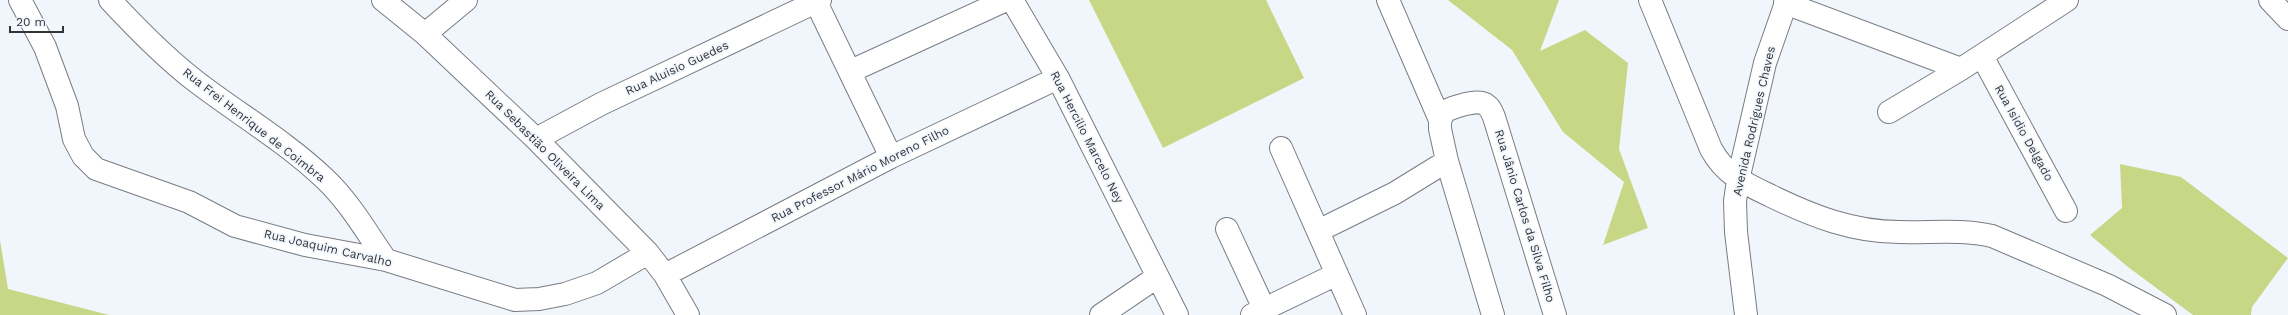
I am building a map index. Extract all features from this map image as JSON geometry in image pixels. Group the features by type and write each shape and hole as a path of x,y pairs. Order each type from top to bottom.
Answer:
{"street":[{"name":"Rua Joaquim Carvalho","path":"20,0 45,47 67,106 74,139 83,156 96,169 189,202 236,226 305,245 386,260 514,308 539,299 565,294 597,283 648,252"},
{"name":"Rua Frei Henrique de Coimbra","path":"110,0 134,26 188,75 244,114 325,178 349,206 386,260"},
{"name":"Rua Sebastião Oliveira Lima","path":"383,0 425,34 536,139 648,252 665,275 688,315"},
{"path":"425,34 466,0"},
{"path":"851,71 1006,0"},
{"name":"Rua Hercilio Marcelo Ney","path":"1012,0 1058,78 1177,315"},
{"path":"1388,0 1440,120 1447,161 1493,315"},
{"path":"1650,0 1711,149 1719,163 1738,180 1801,211 1836,223 1898,232 1939,231 1977,233 1992,236 2107,284 2165,315"},
{"path":"1890,112 1982,56 2066,0"},
{"path":"2270,0 2288,19"},
{"path":"818,1 891,157"},
{"name":"Rua Aluisio Guedes","path":"536,139 601,104 818,1"},
{"path":"1786,2 1961,69"},
{"name":"Avenida Rodrigues Chaves","path":"1746,315 1736,232 1735,201 1738,180 1765,63 1786,2"},
{"name":"Rua Isidio Delgado","path":"1982,56 2066,211"},
{"name":"Rua Professor Mário Moreno Filho","path":"665,275 891,157 1058,78"},
{"name":"Rua Jânio Carlos da Silva Filho","path":"1440,120 1445,111 1478,102 1484,103 1490,108 1555,315"},
{"path":"1281,148 1355,315"},
{"path":"1318,231 1395,193 1447,161"},
{"path":"1227,228 1261,313 1337,274"},
{"path":"1102,315 1157,277"}],"green space":[{"path":"1089,0 1266,0 1304,78 1163,148"},
{"path":"1448,0 1559,0 1540,51 1585,30 1628,63 1619,149 1648,228 1603,245 1624,182 1563,132 1512,50"},
{"path":"2120,164 2181,177 2288,258 2252,307 2251,315 2193,315 2128,267 2090,235 2122,208"},
{"path":"0,240 8,289 109,315 0,315"}]}
